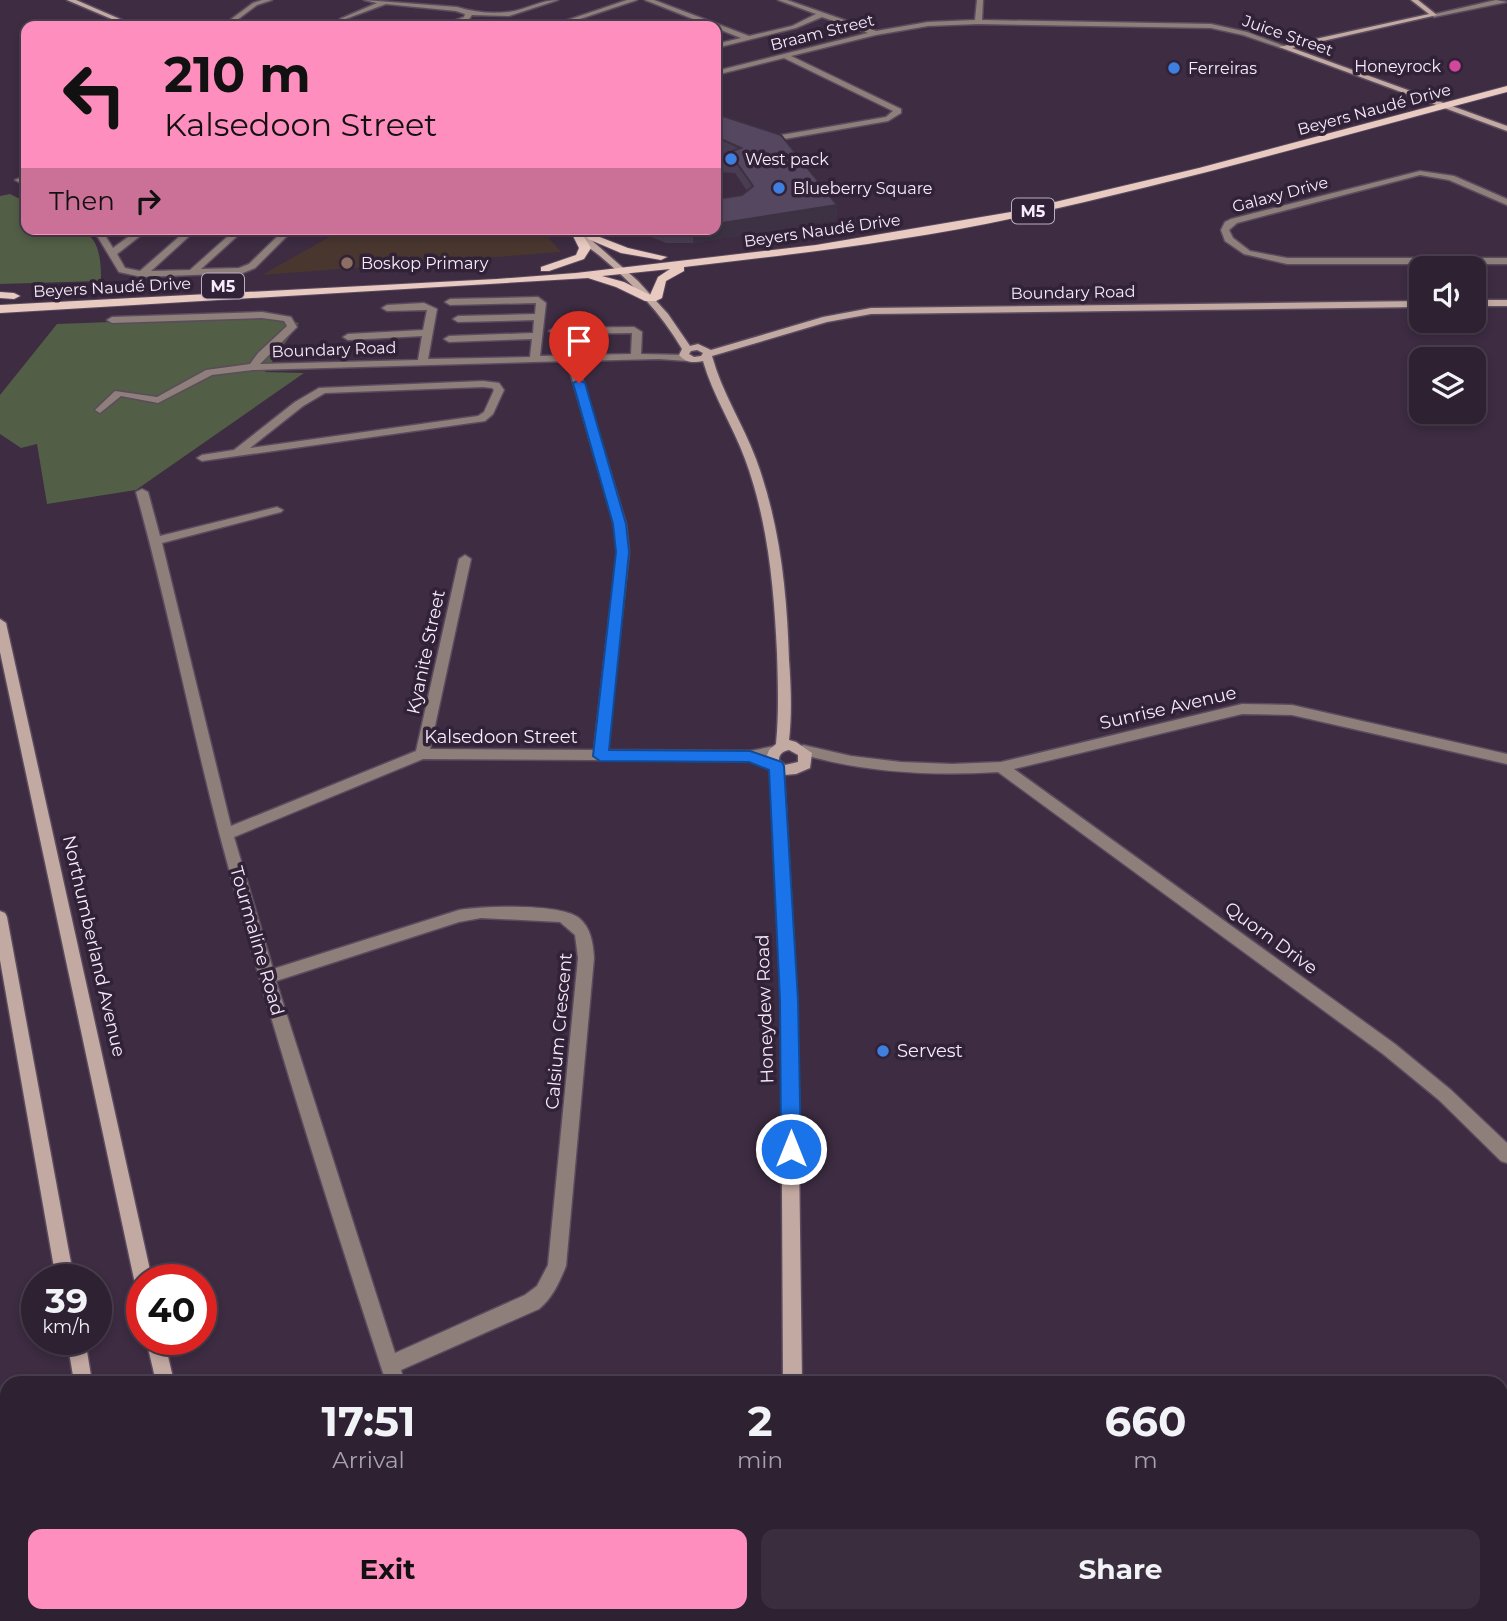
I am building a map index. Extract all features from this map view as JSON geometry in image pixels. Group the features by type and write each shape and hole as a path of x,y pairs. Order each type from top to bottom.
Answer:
{"main road":[{"name":"Beyers Naudé Drive","path":"0,309 576,276 661,257 873,229 1024,202 1146,173 1422,99 1507,80"},
{"name":"Beyers Naudé Drive","path":"0,296 700,262 896,236 1054,207 1507,89"},
{"path":"545,269 580,257 585,247 579,235"},
{"path":"592,237 625,251 661,257"},
{"path":"576,276 611,281 653,299 662,278 700,262"},
{"path":"0,316 56,305"}],"street":[{"path":"70,0 121,21"},
{"path":"232,21 255,4 269,0"},
{"path":"367,0 457,9 469,13 509,14 555,0"},
{"path":"570,21 634,0"},
{"path":"648,0 703,21"},
{"path":"781,0 876,33"},
{"path":"978,22 980,0"},
{"path":"1414,0 1434,15"},
{"path":"1283,47 1506,0"},
{"path":"342,20 385,3"},
{"path":"458,21 467,18 469,13"},
{"path":"721,45 805,23 822,14"},
{"name":"Braam Street","path":"721,72 876,33 928,24 978,22"},
{"name":"Juice Street","path":"978,22 1211,26 1245,33 1507,130"},
{"path":"721,28 750,39"},
{"path":"760,139 777,139 875,121 897,114 895,108 785,56"},
{"name":"Galaxy Drive","path":"1507,202 1451,178 1420,173 1231,222 1224,230 1228,240 1251,254 1279,260 1507,261"},
{"path":"101,235 122,270 142,274 244,270 283,235"},
{"path":"112,253 137,235"},
{"path":"142,274 187,235"},
{"path":"193,272 234,235"},
{"path":"582,235 620,266"},
{"path":"587,235 620,266"},
{"path":"276,241 291,244"},
{"name":"Honeydew Road","path":"620,266 704,351 712,377 751,459 771,529 781,606 786,719 777,757 789,1000 793,1376"},
{"path":"450,302 533,298 541,303 535,360"},
{"name":"Honeydew Road","path":"653,299 677,332 688,355 712,377"},
{"path":"1486,303 1507,303"},
{"name":"Boundary Road","path":"254,367 688,355 826,319 871,311 1409,304"},
{"path":"387,308 430,307 422,363"},
{"name":"Boundary Road","path":"112,320 272,315 288,318 292,327 261,355 254,367"},
{"path":"458,319 539,317"},
{"path":"554,331 634,330 638,340 636,357"},
{"path":"348,337 427,333"},
{"path":"449,339 538,336"},
{"path":"572,360 620,524 622,543 600,756"},
{"path":"331,365 334,388"},
{"path":"334,388 346,365"},
{"path":"100,410 120,393 158,400 210,372 254,367"},
{"path":"202,458 481,419 488,414 499,390 495,385 483,384 334,388 317,392 238,452"},
{"name":"Tourmaline Road","path":"142,492 226,834 267,978 393,1376"},
{"path":"156,541 277,510"},
{"name":"Kyanite Street","path":"422,754 465,559"},
{"name":"Northumberland Avenue","path":"0,623 140,1264"},
{"name":"Sunrise Avenue","path":"801,749 836,760 917,767 1001,767 1242,709 1267,707 1292,709 1507,759"},
{"name":"Honeydew Road","path":"786,719 801,749"},
{"path":"801,749 806,757 800,768 784,770 777,757 801,749"},
{"name":"Kalsedoon Street","path":"226,834 422,754 777,757"},
{"name":"Sunrise Avenue","path":"800,768 836,760"},
{"name":"Quorn Drive","path":"1001,767 1399,1056 1445,1095 1507,1155"},
{"name":"Honeydew Road","path":"780,802 800,768"},
{"name":"Calsium Crescent","path":"267,978 421,926 481,912 562,916 574,920 583,931 586,958 557,1266 552,1281 544,1293 510,1314 390,1365"},
{"path":"0,917 62,1264"},
{"path":"79,1355 82,1376"},
{"path":"159,1355 164,1376"}],"shaded area":[{"name":"Boskop Primary","path":"332,235 546,235 561,252 262,275"}],"green space":[{"path":"10,194 21,200 21,235 91,237 97,247 101,281 0,284 0,196"},
{"path":"270,316 299,323 265,372 304,373 136,490 47,504 37,444 21,448 0,434 0,395 57,324"}],"building":[{"path":"721,117 781,135 837,205 721,223 721,198 742,195 753,186 734,159 721,158 721,155 741,148 721,139"}],"place":[{"name":"Honeyrock","path":"1455,66"},
{"name":"Ferreiras","path":"1174,68"},
{"name":"West pack","path":"731,159"},
{"name":"Blueberry Square","path":"779,188"},
{"name":"Boskop Primary","path":"347,263"},
{"name":"Servest","path":"883,1051"}],"route":[{"path":"579,383 620,524 623,552 600,756 750,756 777,766 789,1000 791,1149"}]}
